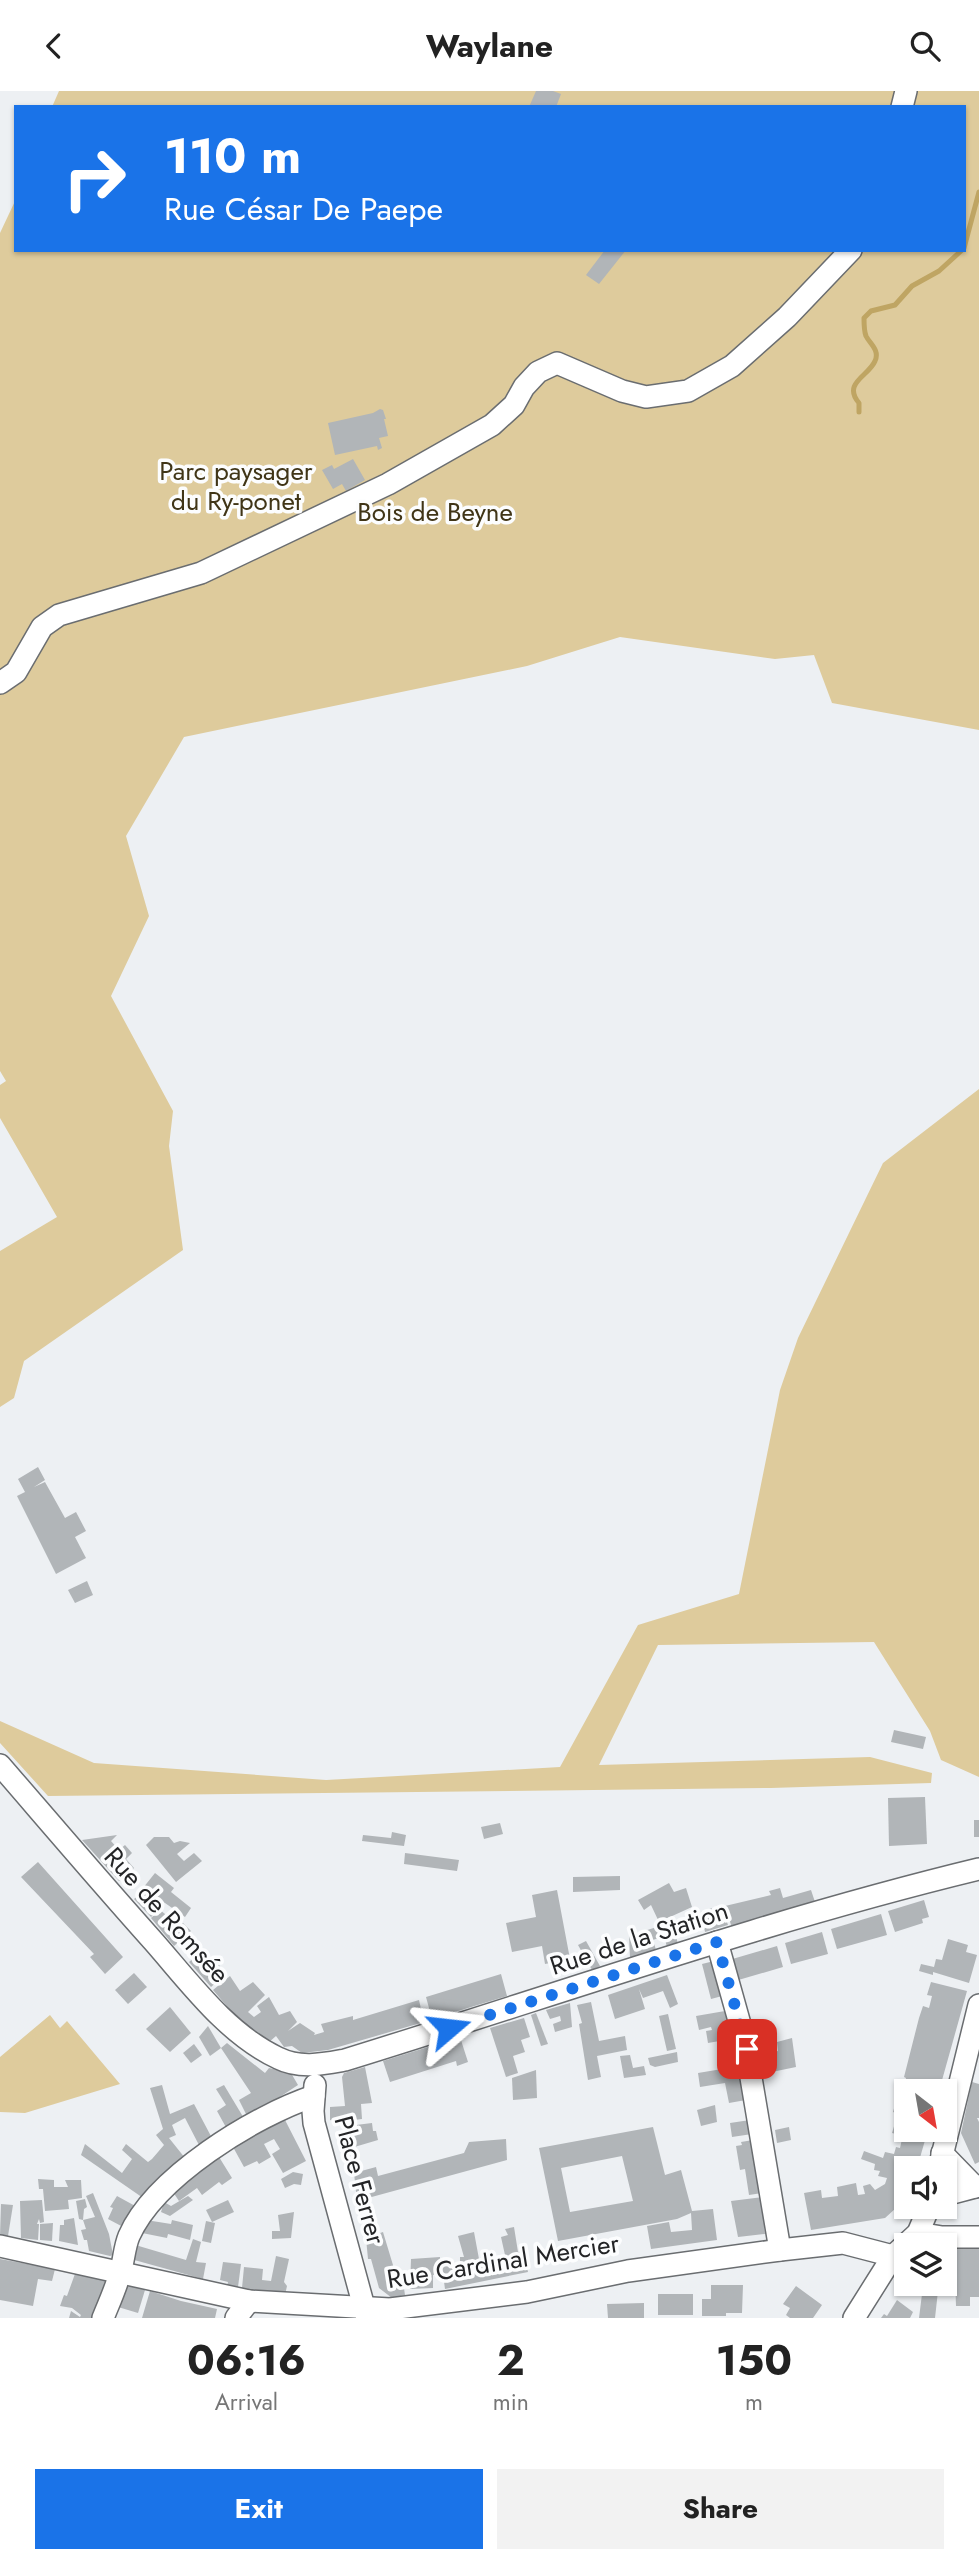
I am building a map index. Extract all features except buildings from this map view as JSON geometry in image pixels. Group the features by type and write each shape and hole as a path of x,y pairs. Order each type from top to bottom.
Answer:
{"street":[{"path":"0,683 16,672 42,627 59,615 201,573 387,484 492,425 514,405 524,387 538,372 557,363 622,391 646,397 688,391 732,366 787,317 849,252"},
{"name":"Rue de Romsée","path":"0,1765 208,2003 254,2045 280,2060 317,2066"},
{"name":"Rue de la Station","path":"317,2066 376,2050 717,1942 877,1895 979,1869"},
{"path":"717,1942 745,2042 780,2250"},
{"path":"941,2156 979,2005"},
{"name":"Place Ferrer","path":"317,2066 314,2123 366,2313"},
{"path":"103,2318 121,2271 126,2245 141,2214 178,2175 200,2157 265,2117 314,2096"},
{"path":"957,2173 977,2187"},
{"path":"957,2192 977,2187"},
{"path":"918,2233 924,2219"},
{"path":"957,2237 979,2237"},
{"name":"Rue Cardinal Mercier","path":"0,2246 121,2271 243,2310 366,2313 527,2291 628,2271 843,2243 893,2256"},
{"path":"854,2318 893,2256"}],"green space":[{"name":"Bois de Beyne","path":"59,91 979,91 979,730 832,703 814,655 775,659 620,637 527,666 184,737 126,836 149,916 111,996 173,1111 169,1146 183,1250 24,1361 14,1398 0,1407 0,1251 57,1217 0,1118 0,1085 6,1081 0,1071 0,233 14,203 14,252 966,252 966,105 53,105"},
{"path":"979,1089 979,1777 941,1760 930,1731 874,1642 658,1645 599,1765 870,1757 932,1773 931,1783 771,1788 48,1796 0,1743 0,1721 94,1763 326,1780 560,1767 638,1625 739,1594 780,1390 798,1338 883,1163"},
{"path":"50,2015 60,2028 67,2021 120,2084 25,2113 0,2112 0,2057"}],"waterway":[{"path":"966,241 979,192"},
{"path":"859,412 859,403 853,390 876,357 875,350 865,334 864,318 871,311 895,305 912,286 939,271 960,252"}],"route":[{"path":"449,2028 717,1942 747,2049"}],"park label":[{"name":"Parc paysager du Ry-ponet","path":"236,486"}]}
